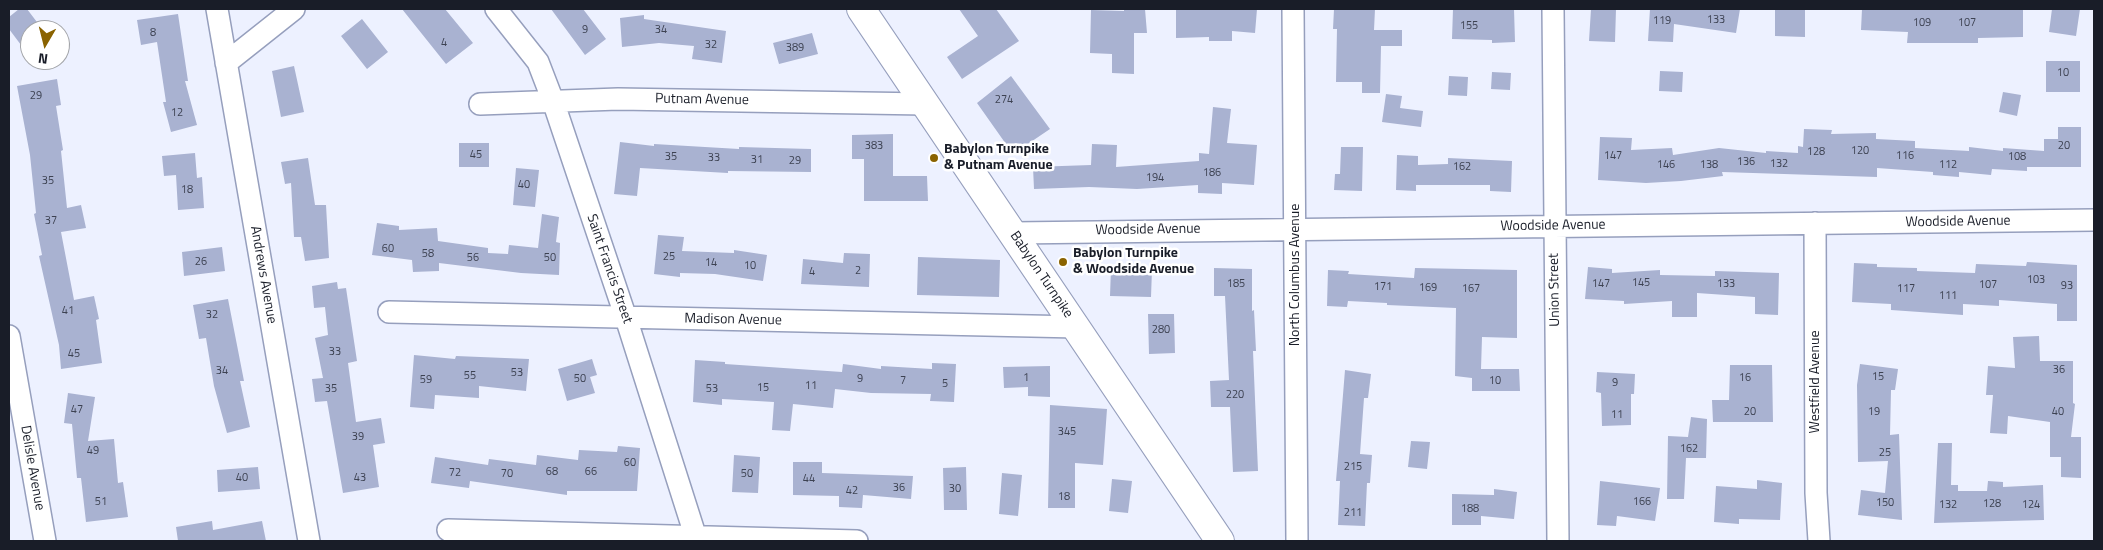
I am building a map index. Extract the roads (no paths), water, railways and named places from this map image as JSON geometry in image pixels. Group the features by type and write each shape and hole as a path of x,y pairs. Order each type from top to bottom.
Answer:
{"main road":[{"name":"Babylon Turnpike","path":"862,9 1220,541"}],"street":[{"name":"Andrews Avenue","path":"217,9 309,541"},
{"path":"226,63 294,9"},
{"name":"Saint Francis Street","path":"496,9 538,62 553,101 626,318 697,539"},
{"name":"North Columbus Avenue","path":"1293,9 1297,541"},
{"name":"Union Street","path":"1553,9 1558,541"},
{"name":"Putnam Avenue","path":"480,104 618,99 925,104"},
{"name":"Woodside Avenue","path":"1013,232 2094,220"},
{"name":"Westfield Avenue","path":"1815,224 1816,493 1818,541"},
{"name":"Madison Avenue","path":"389,312 1077,327"},
{"name":"Delisle Avenue","path":"9,336 45,541"},
{"path":"448,530 697,539 857,541"}],"place":[{"name":"Babylon Turnpike & Putnam Avenue","path":"934,158"},
{"name":"Babylon Turnpike & Woodside Avenue","path":"1063,262"}]}
